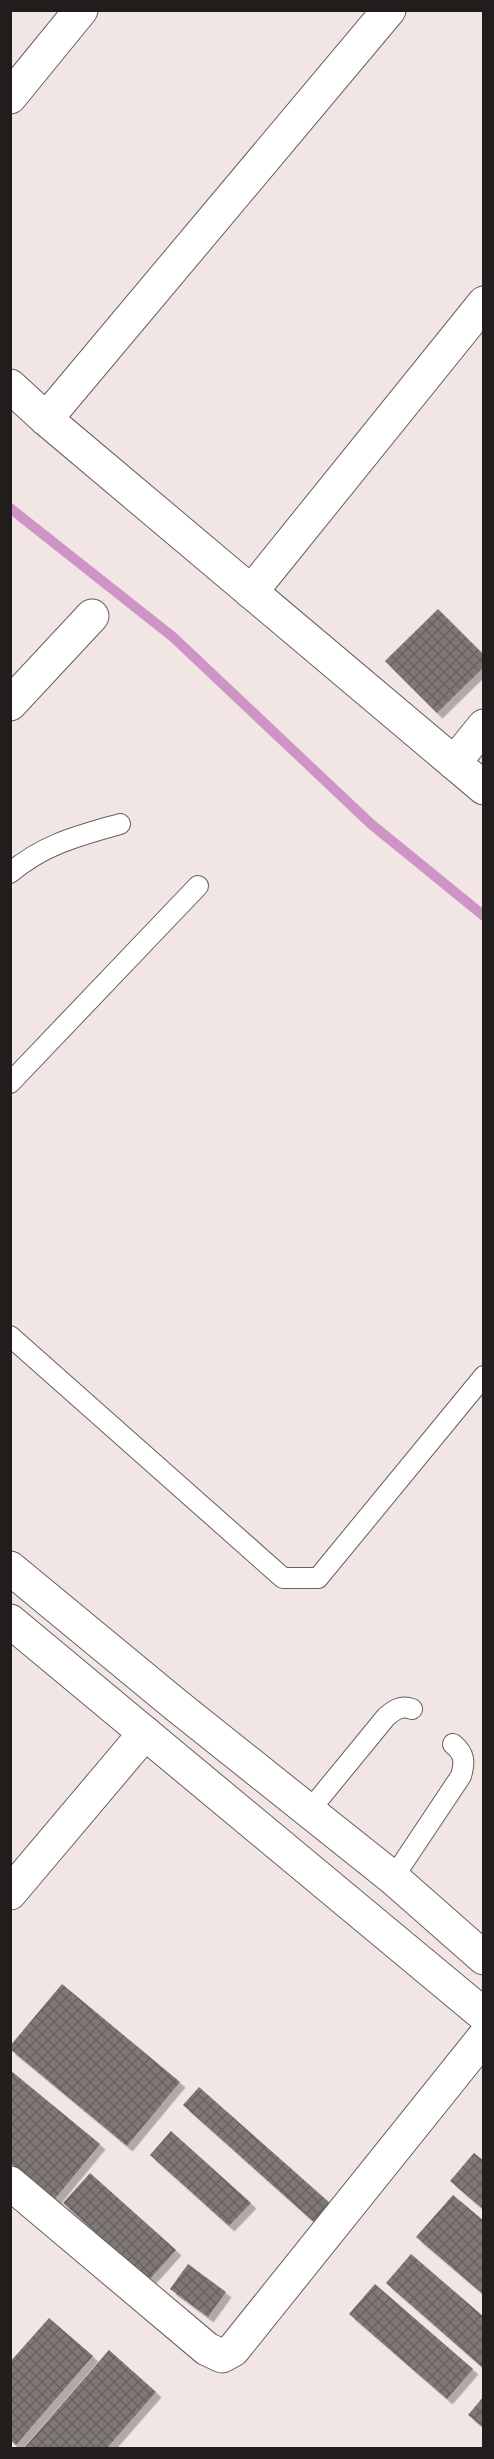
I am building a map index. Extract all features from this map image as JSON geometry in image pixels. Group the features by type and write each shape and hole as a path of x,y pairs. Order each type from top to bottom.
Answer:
{"street":[{"path":"10,97 81,10"},
{"path":"46,419 389,10"},
{"path":"251,592 483,303"},
{"path":"10,386 46,419 483,788"},
{"path":"10,704 92,616"},
{"path":"454,763 483,726"},
{"path":"10,1568 176,1705 393,1878 483,1958"},
{"path":"10,1621 483,2015"},
{"path":"10,1893 145,1733"},
{"path":"10,2183 207,2349 222,2356 233,2350 483,2037"}],"lane":[{"path":"10,873 26,860 57,842 120,824"},
{"path":"10,1083 198,886"},
{"path":"10,1336 283,1578 318,1578 483,1376"},
{"path":"309,1811 386,1717 395,1709 412,1710"},
{"path":"393,1878 461,1776 464,1762 462,1751 453,1744"}],"building":[{"path":"438,609 484,655 484,667 437,713 385,661"},
{"path":"62,1984 180,2082 127,2146 10,2049 10,2046"},
{"path":"10,2070 100,2144 55,2199 10,2163"},
{"path":"199,2087 331,2204 315,2223 183,2105"},
{"path":"171,2131 251,2203 229,2226 150,2155"},
{"path":"474,2153 484,2161 484,2210 450,2181"},
{"path":"90,2173 176,2250 149,2280 63,2203"},
{"path":"453,2195 484,2221 484,2295 416,2237"},
{"path":"411,2254 484,2317 482,2367 386,2283"},
{"path":"188,2264 226,2292 208,2317 170,2289"},
{"path":"375,2284 473,2369 447,2399 349,2314"},
{"path":"49,2318 93,2356 16,2445 10,2440 10,2362"},
{"path":"109,2350 156,2392 107,2448 24,2448"},
{"path":"484,2396 484,2428 468,2415"}],"waterway":[{"path":"10,508 173,637 371,824 484,916"}]}
